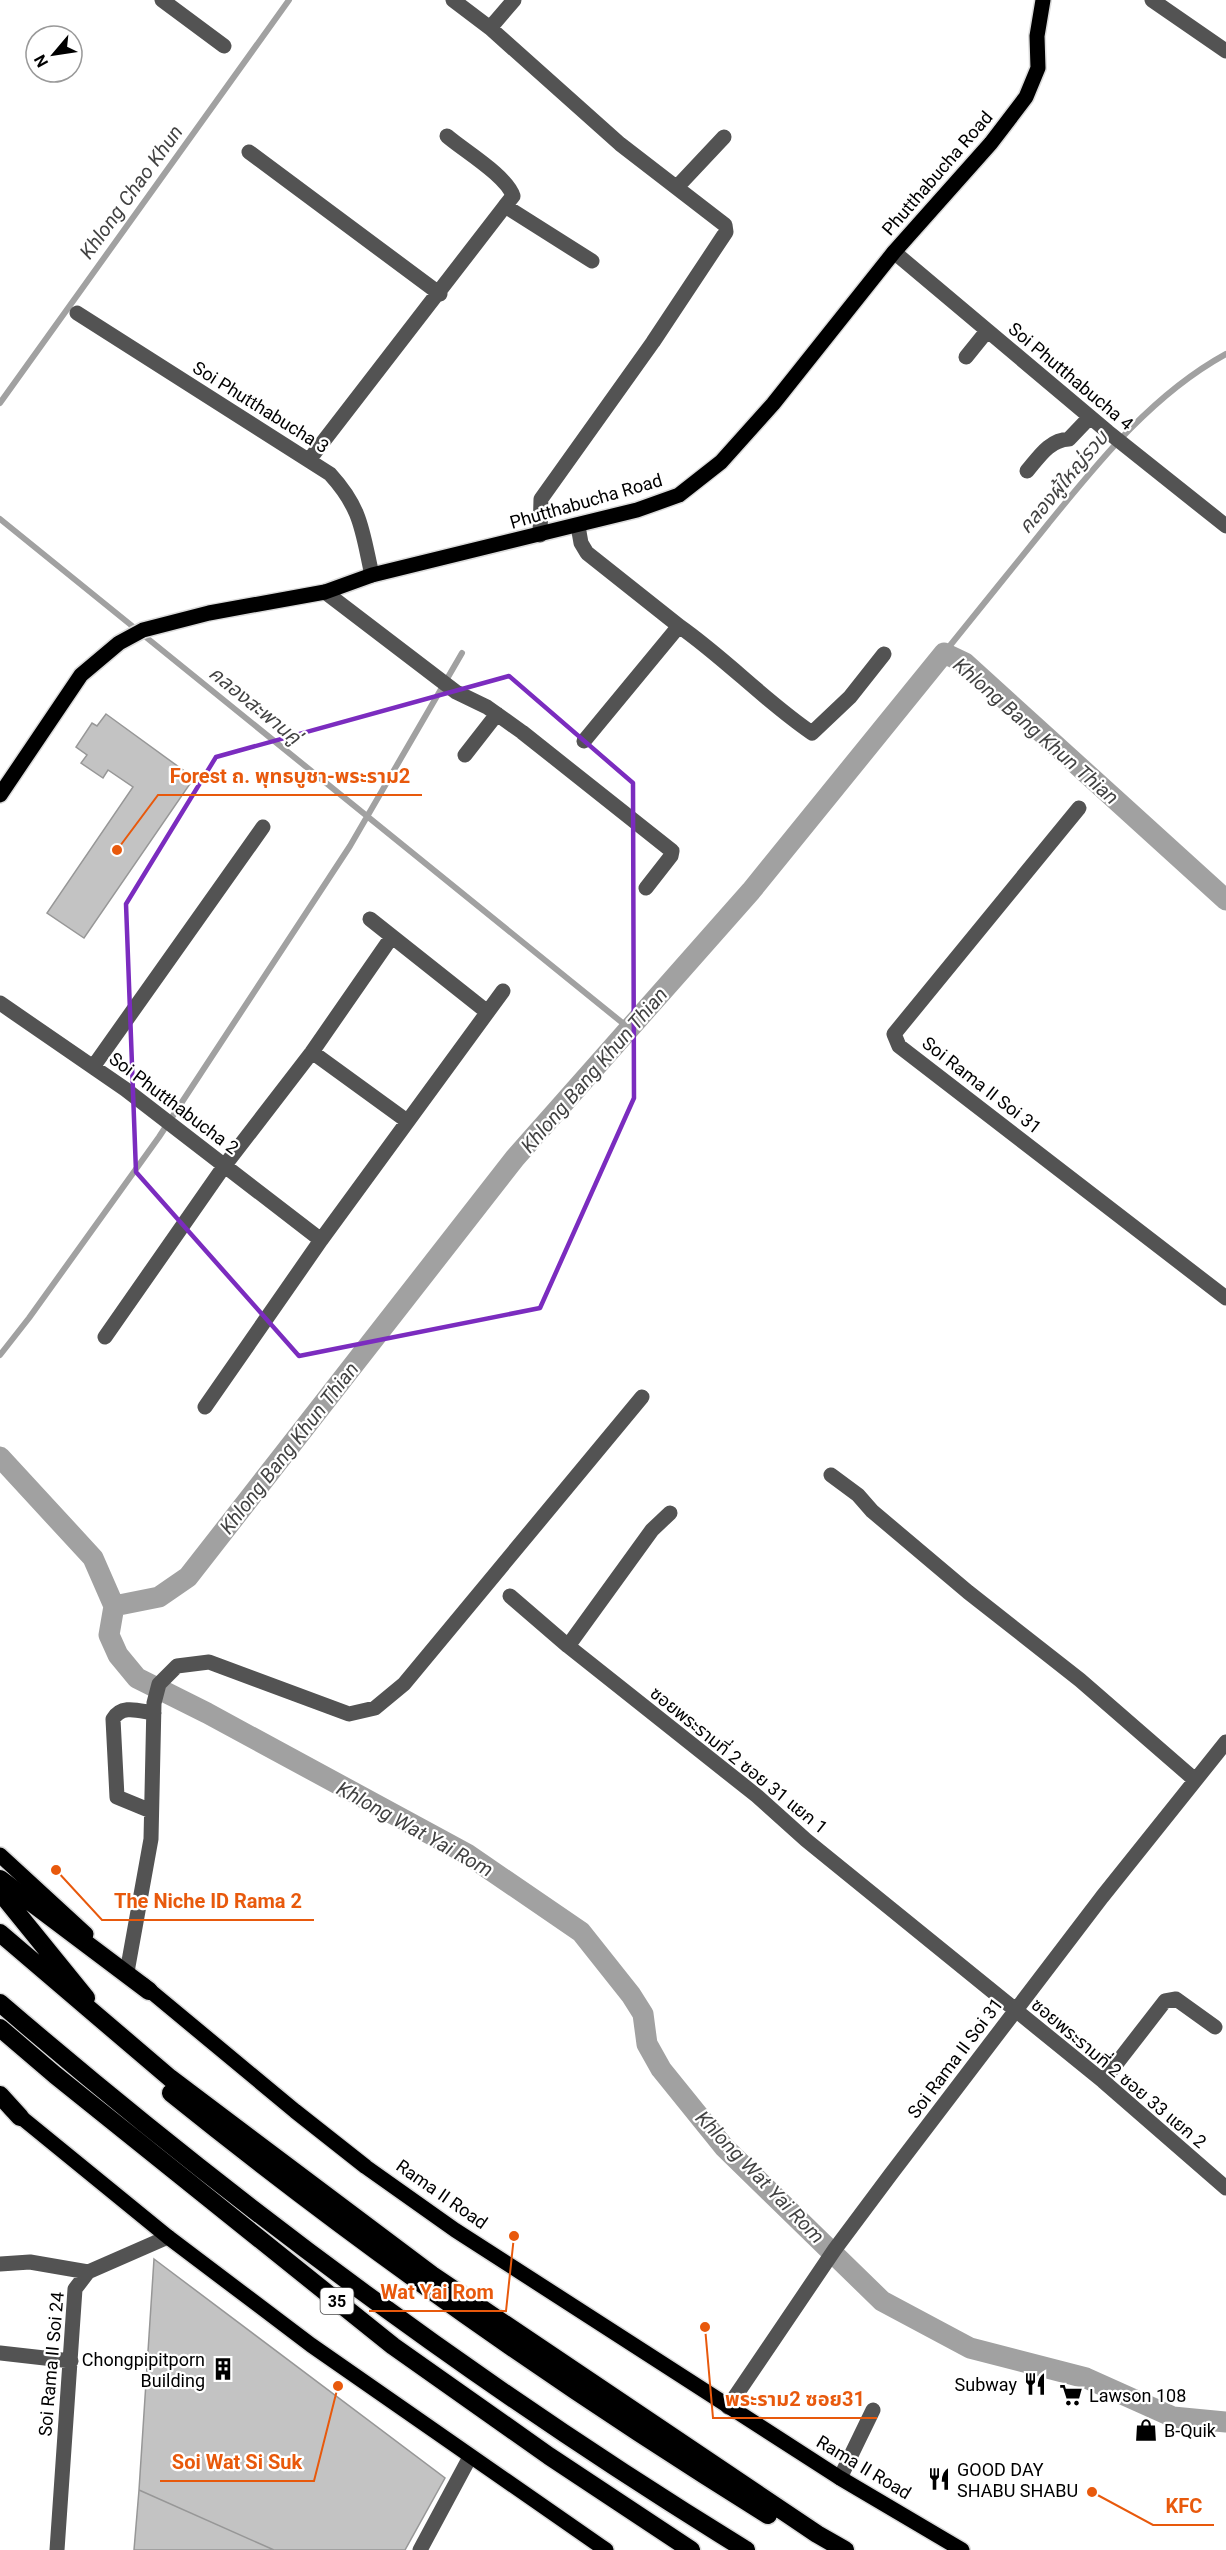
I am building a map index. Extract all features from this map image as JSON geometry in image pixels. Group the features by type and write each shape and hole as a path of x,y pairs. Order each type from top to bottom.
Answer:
{"highway":[{"path":"0,1879 149,1991"},
{"path":"0,1892 113,2031"},
{"path":"0,1933 170,2078 432,2275 817,2534 845,2550"},
{"path":"0,1949 85,2023 183,2103 381,2256 631,2429 825,2550"},
{"path":"0,2003 142,2123 355,2288 548,2423 746,2550"},
{"name":"35","path":"0,2028 55,2075 393,2346 549,2456 691,2550"},
{"path":"0,2040 55,2075"},
{"path":"0,2095 20,2117"}],"main road":[{"name":"Phutthabucha Road","path":"0,795 81,675 119,644 143,630 209,614 325,592 372,575 578,526 637,510 679,495 722,462 767,410 894,252 991,143 1026,97 1038,68 1037,36 1043,0"},
{"name":"Rama II Road","path":"0,1855 149,1991 295,2111 384,2179 455,2230 728,2407 840,2478 962,2550"},
{"path":"0,2100 168,2236 311,2345 606,2550"}],"street":[{"path":"162,0 224,46"},
{"path":"453,0 490,28 620,144 725,225 726,232 653,342 541,499 540,535"},
{"path":"490,28 514,0"},
{"path":"1152,0 1226,51"},
{"path":"309,460 440,294 513,196 502,180 447,136"},
{"path":"676,188 724,137"},
{"path":"249,152 440,294"},
{"path":"506,206 592,261"},
{"name":"Soi Phutthabucha 4","path":"894,252 1114,437 1226,526"},
{"name":"Soi Phutthabucha 3","path":"77,313 330,474 346,491 357,511 372,575"},
{"path":"966,357 987,331"},
{"path":"1027,471 1050,445 1059,440 1069,439 1090,417"},
{"path":"578,526 581,543 587,553 697,639 783,713 812,733 850,697 884,654"},
{"path":"325,592 456,692 497,714 672,851 671,856 646,888"},
{"path":"584,741 679,626"},
{"path":"465,755 497,714"},
{"name":"Soi Rama II Soi 31","path":"1079,808 894,1034 899,1046 1226,1298"},
{"path":"93,1067 263,827"},
{"path":"370,919 391,938 486,1011"},
{"path":"105,1337 225,1165 312,1052 391,938"},
{"path":"205,1407 321,1240 486,1011 503,991"},
{"name":"Soi Phutthabucha 2","path":"0,1003 93,1067 321,1240"},
{"path":"312,1052 407,1121"},
{"path":"127,1972 152,1839 154,1708 159,1684 177,1666 209,1662 349,1713 375,1708 404,1684 642,1397"},
{"path":"831,1475 858,1495 872,1511 968,1592 1080,1680 1195,1779"},
{"path":"568,1646 652,1530 670,1513"},
{"name":"ซอยพระรามที่ 2 ซอย 31 แยก 1","path":"510,1596 568,1646 757,1796 806,1840 1014,2011"},
{"path":"151,1811 117,1797 113,1719 117,1713 125,1709 154,1708"},
{"name":"Soi Rama II Soi 31","path":"728,2407 835,2249 1014,2011 1226,1742"},
{"path":"1103,2081 1165,2001 1176,1999 1215,2026"},
{"name":"ซอยพระรามที่ 2 ซอย 33 แยก 2","path":"1014,2011 1103,2081 1226,2188"},
{"path":"0,2264 30,2262 88,2272 168,2236"},
{"name":"Soi Rama II Soi 24","path":"57,2550 75,2289 88,2272"},
{"path":"0,2353 71,2361"},
{"path":"840,2478 873,2410"},
{"path":"420,2550 470,2457"}],"highlighted area":[{"path":"509,676 633,783 634,1098 540,1308 299,1356 136,1172 126,904 216,757"}],"building":[{"path":"106,714 194,778 84,938 47,913 133,787 108,770 103,778 81,763 87,755 76,747 92,723 97,726"},
{"name":"Chongpipitporn Building","path":"154,2259 445,2478 405,2550 274,2550 139,2490"},
{"path":"139,2490 274,2550 134,2550"}],"waterway":[{"name":"Khlong Chao Khun","path":"0,403 289,0"},
{"name":"คลองผู้ใหญ่รวบ","path":"944,653 1068,500 1129,430 1175,388 1226,354"},
{"name":"คลองสะพานคู่","path":"0,519 630,1029"},
{"path":"0,1355 159,1137 350,846 462,653"},
{"name":"Khlong Bang Khun Thian","path":"0,1457 93,1558 114,1606 159,1597 188,1577 515,1158 751,891 944,653 965,663 1226,900"},
{"name":"Khlong Wat Yai Rom","path":"114,1606 109,1635 118,1655 137,1678 207,1713 467,1854 581,1932 631,1995 643,2014 647,2044 661,2069 724,2147 882,2301 970,2348 1086,2378 1173,2417 1226,2422"}],"place":[{"name":"Forest ถ. พุทธบูชา-พระราม2","path":"117,850"},
{"name":"The Niche ID Rama 2","path":"56,1870"},
{"name":"Wat Yai Rom","path":"514,2236"},
{"name":"พระราม2 ซอย31","path":"705,2327"},
{"name":"Chongpipitporn Building","path":"223,2369"},
{"name":"Subway","path":"1035,2384"},
{"name":"Soi Wat Si Suk","path":"338,2386"},
{"name":"Lawson 108","path":"1071,2395"},
{"name":"B-Quik","path":"1146,2430"},
{"name":"GOOD DAY SHABU SHABU","path":"939,2479"},
{"name":"KFC","path":"1092,2492"}]}
